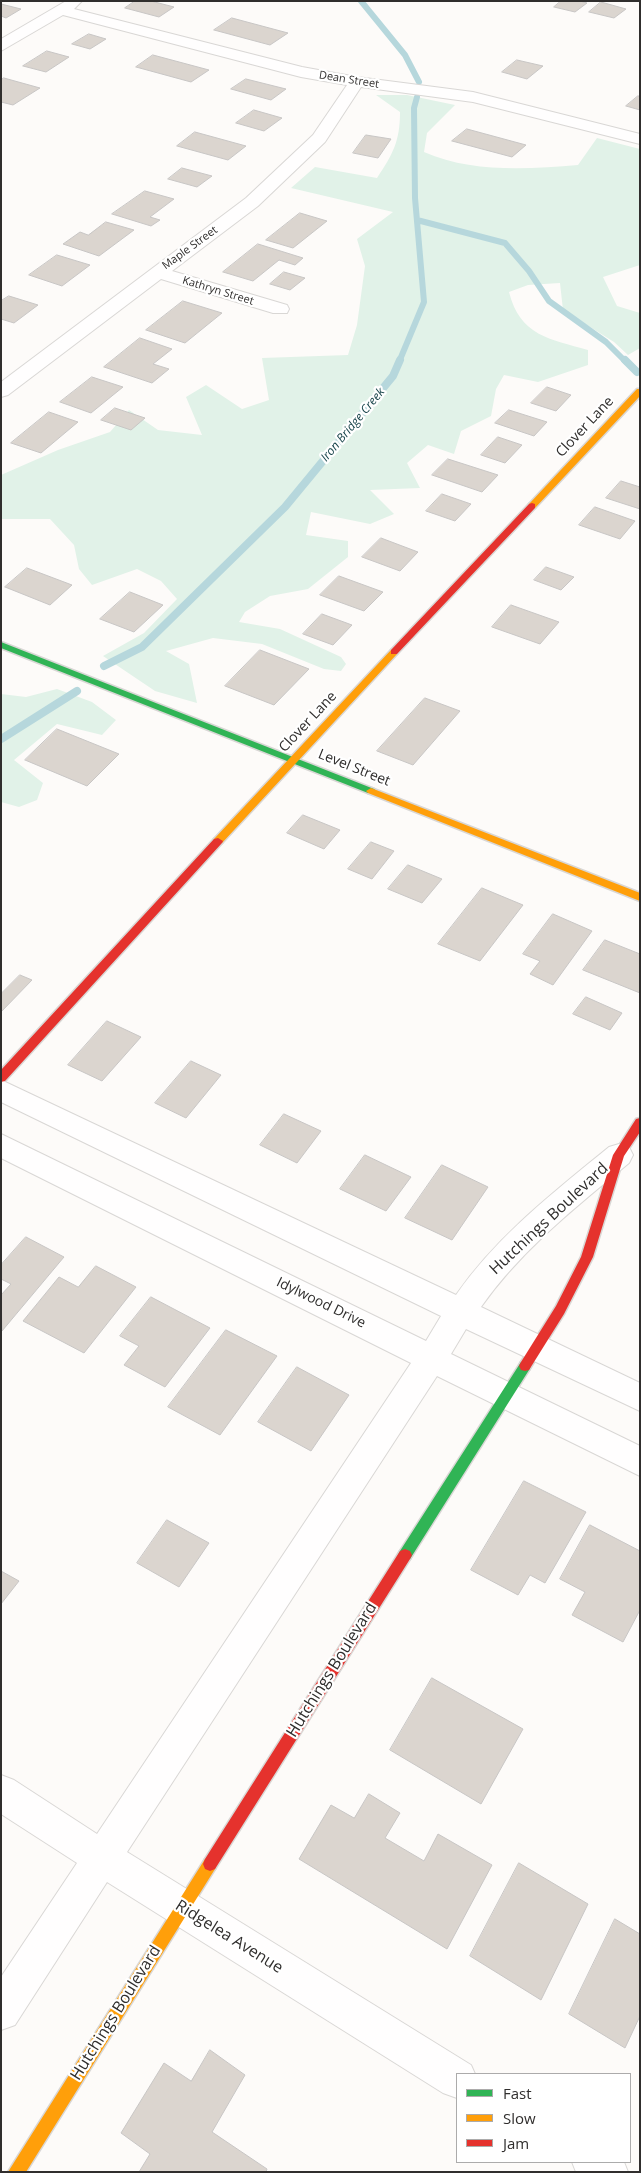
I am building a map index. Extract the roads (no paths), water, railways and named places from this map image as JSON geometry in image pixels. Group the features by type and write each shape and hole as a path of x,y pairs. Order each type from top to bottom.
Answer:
{"street":[{"path":"1,46 78,1"},
{"name":"Dean Street","path":"60,10 301,72 357,82 473,97 640,139"},
{"name":"Maple Street","path":"1,391 258,196 319,138 357,82"},
{"name":"Kathryn Street","path":"157,272 280,309"},
{"name":"Clover Lane","path":"1,1078 293,760 640,391"},
{"name":"Level Street","path":"1,645 640,897"},
{"path":"1,1090 640,1398"},
{"name":"Hutchings Boulevard","path":"16,2172 560,1310 586,1257 619,1155 640,1122"},
{"name":"Idylwood Drive","path":"1,1145 640,1462"},
{"name":"Hutchings Boulevard","path":"1,2011 432,1358 460,1311 493,1269 523,1238 619,1155"},
{"name":"Ridgelea Avenue","path":"1,1793 182,1909 456,2078"},
{"path":"594,2163 608,2172"}],"waterway":[{"name":"Iron Bridge Creek","path":"361,1 405,55 419,82"},
{"name":"Iron Bridge Creek","path":"399,362 424,302 415,198 414,108 417,97"},
{"path":"417,220 505,243 529,271 549,301 606,342 626,362"},
{"name":"Iron Bridge Creek","path":"104,666 142,647 285,507 393,376 400,360"},
{"path":"625,360 637,372"},
{"name":"Iron Bridge Creek","path":"1,739 77,691"}]}
